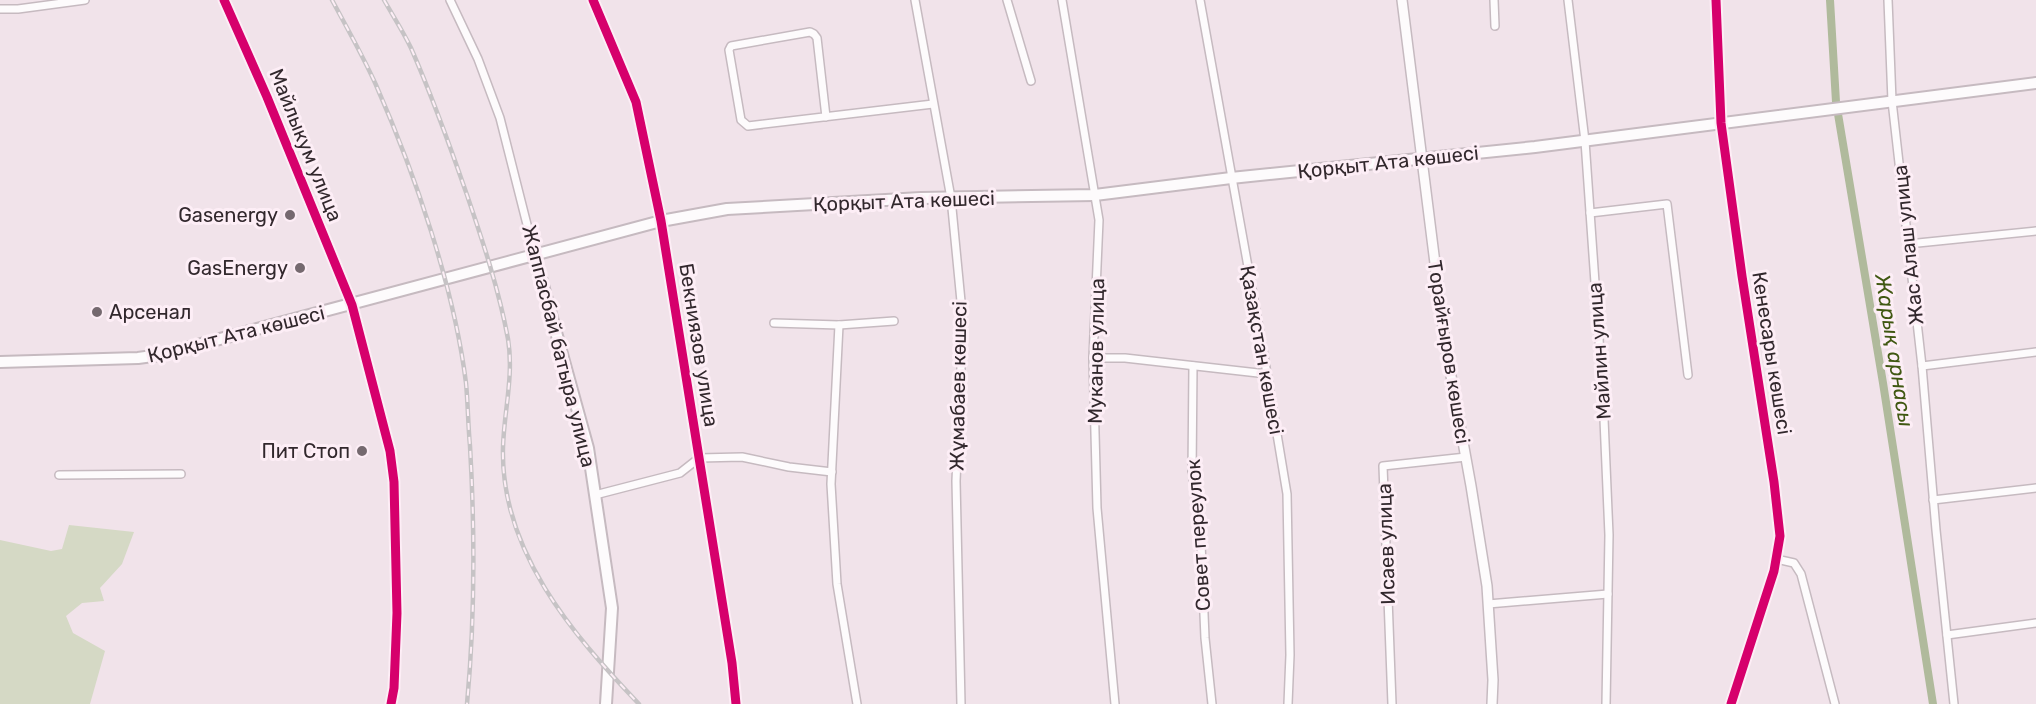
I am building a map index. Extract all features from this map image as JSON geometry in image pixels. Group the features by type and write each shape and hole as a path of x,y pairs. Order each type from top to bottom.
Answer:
{"main road":[{"path":"1892,101 2036,83"},
{"name":"Қорқыт Ата көшесі","path":"0,362 138,358 160,355 660,221 727,209 951,198 1095,195 1231,178 1585,141 1892,101"},
{"name":"Жаппасбай батыра улица","path":"535,256 588,448 612,608 606,704"}],"street":[{"path":"0,9 18,9 85,0"},
{"name":"Майлыкум улица","path":"224,0 267,97 352,305 390,451 394,482 397,613 394,688 391,704"},
{"name":"Жаппасбай батыра улица","path":"450,0 478,59 500,118 535,256"},
{"name":"Бекниязов улица","path":"593,0 636,102 660,221 732,663 736,704"},
{"name":"Жұмабаев көшесі","path":"915,0 951,198 963,322 956,481 961,704"},
{"path":"1007,0 1030,81"},
{"name":"Муканов улица","path":"1062,0 1099,220 1093,358 1097,508 1115,704"},
{"name":"Қазақстан көшесі","path":"1200,0 1287,494 1290,656 1288,704"},
{"name":"Торайғыров көшесі","path":"1402,0 1445,343 1487,586 1493,680 1492,704"},
{"path":"1494,0 1495,26"},
{"name":"Майлин улица","path":"1568,0 1585,141 1603,396 1609,523 1606,704"},
{"name":"Кенесары көшесі","path":"1716,0 1721,123 1780,536 1776,559 1731,704"},
{"name":"Жас Алаш улица","path":"1888,0 1892,101 1922,366 1954,704"},
{"path":"826,117 817,38 814,34 810,32 731,46 729,50 741,120 748,126 826,117 933,104"},
{"path":"1590,213 1666,204 1688,375"},
{"path":"1908,244 2036,231"},
{"path":"774,323 839,325 894,321"},
{"path":"839,325 832,472 837,584 857,704"},
{"path":"1922,366 2036,352"},
{"path":"1093,358 1125,358 1267,374"},
{"name":"Совет переулок","path":"1192,366 1192,473 1200,519 1205,638 1212,704"},
{"path":"595,495 681,473 699,458 742,457 789,467 832,472"},
{"name":"Исаев улица","path":"1392,704 1383,466 1466,457"},
{"path":"59,475 181,474"},
{"path":"1933,500 2036,488"},
{"path":"1776,559 1794,563 1801,574 1835,704"},
{"path":"1488,604 1608,594"},
{"path":"1947,635 2036,623"}],"green space":[{"path":"69,525 134,532 122,564 100,588 104,601 82,603 66,616 73,633 105,651 90,704 0,704 0,540 51,551 62,549"}],"waterway":[{"name":"Жарық арнасы","path":"1830,0 1836,102 1933,704"}],"railway":[{"path":"332,0 371,74 405,156 443,270 460,346 467,391 473,511 473,608 467,704"},
{"path":"384,0 411,48 433,103 473,213 500,302 510,353 503,447 505,485 514,521 527,555 545,588 566,619 589,649 639,704"}],"cycle path":[{"path":"224,0 267,97 352,305 390,451 394,482 397,613 394,688 391,704"},
{"path":"593,0 636,102 661,221 732,663 736,704"},
{"path":"1716,0 1721,123 1780,536 1774,571 1731,704"}],"place":[{"name":"Gasenergy","path":"290,215"},
{"name":"GasEnergy","path":"300,268"},
{"name":"Арсенал","path":"97,312"},
{"name":"Пит Стоп","path":"362,451"}]}
